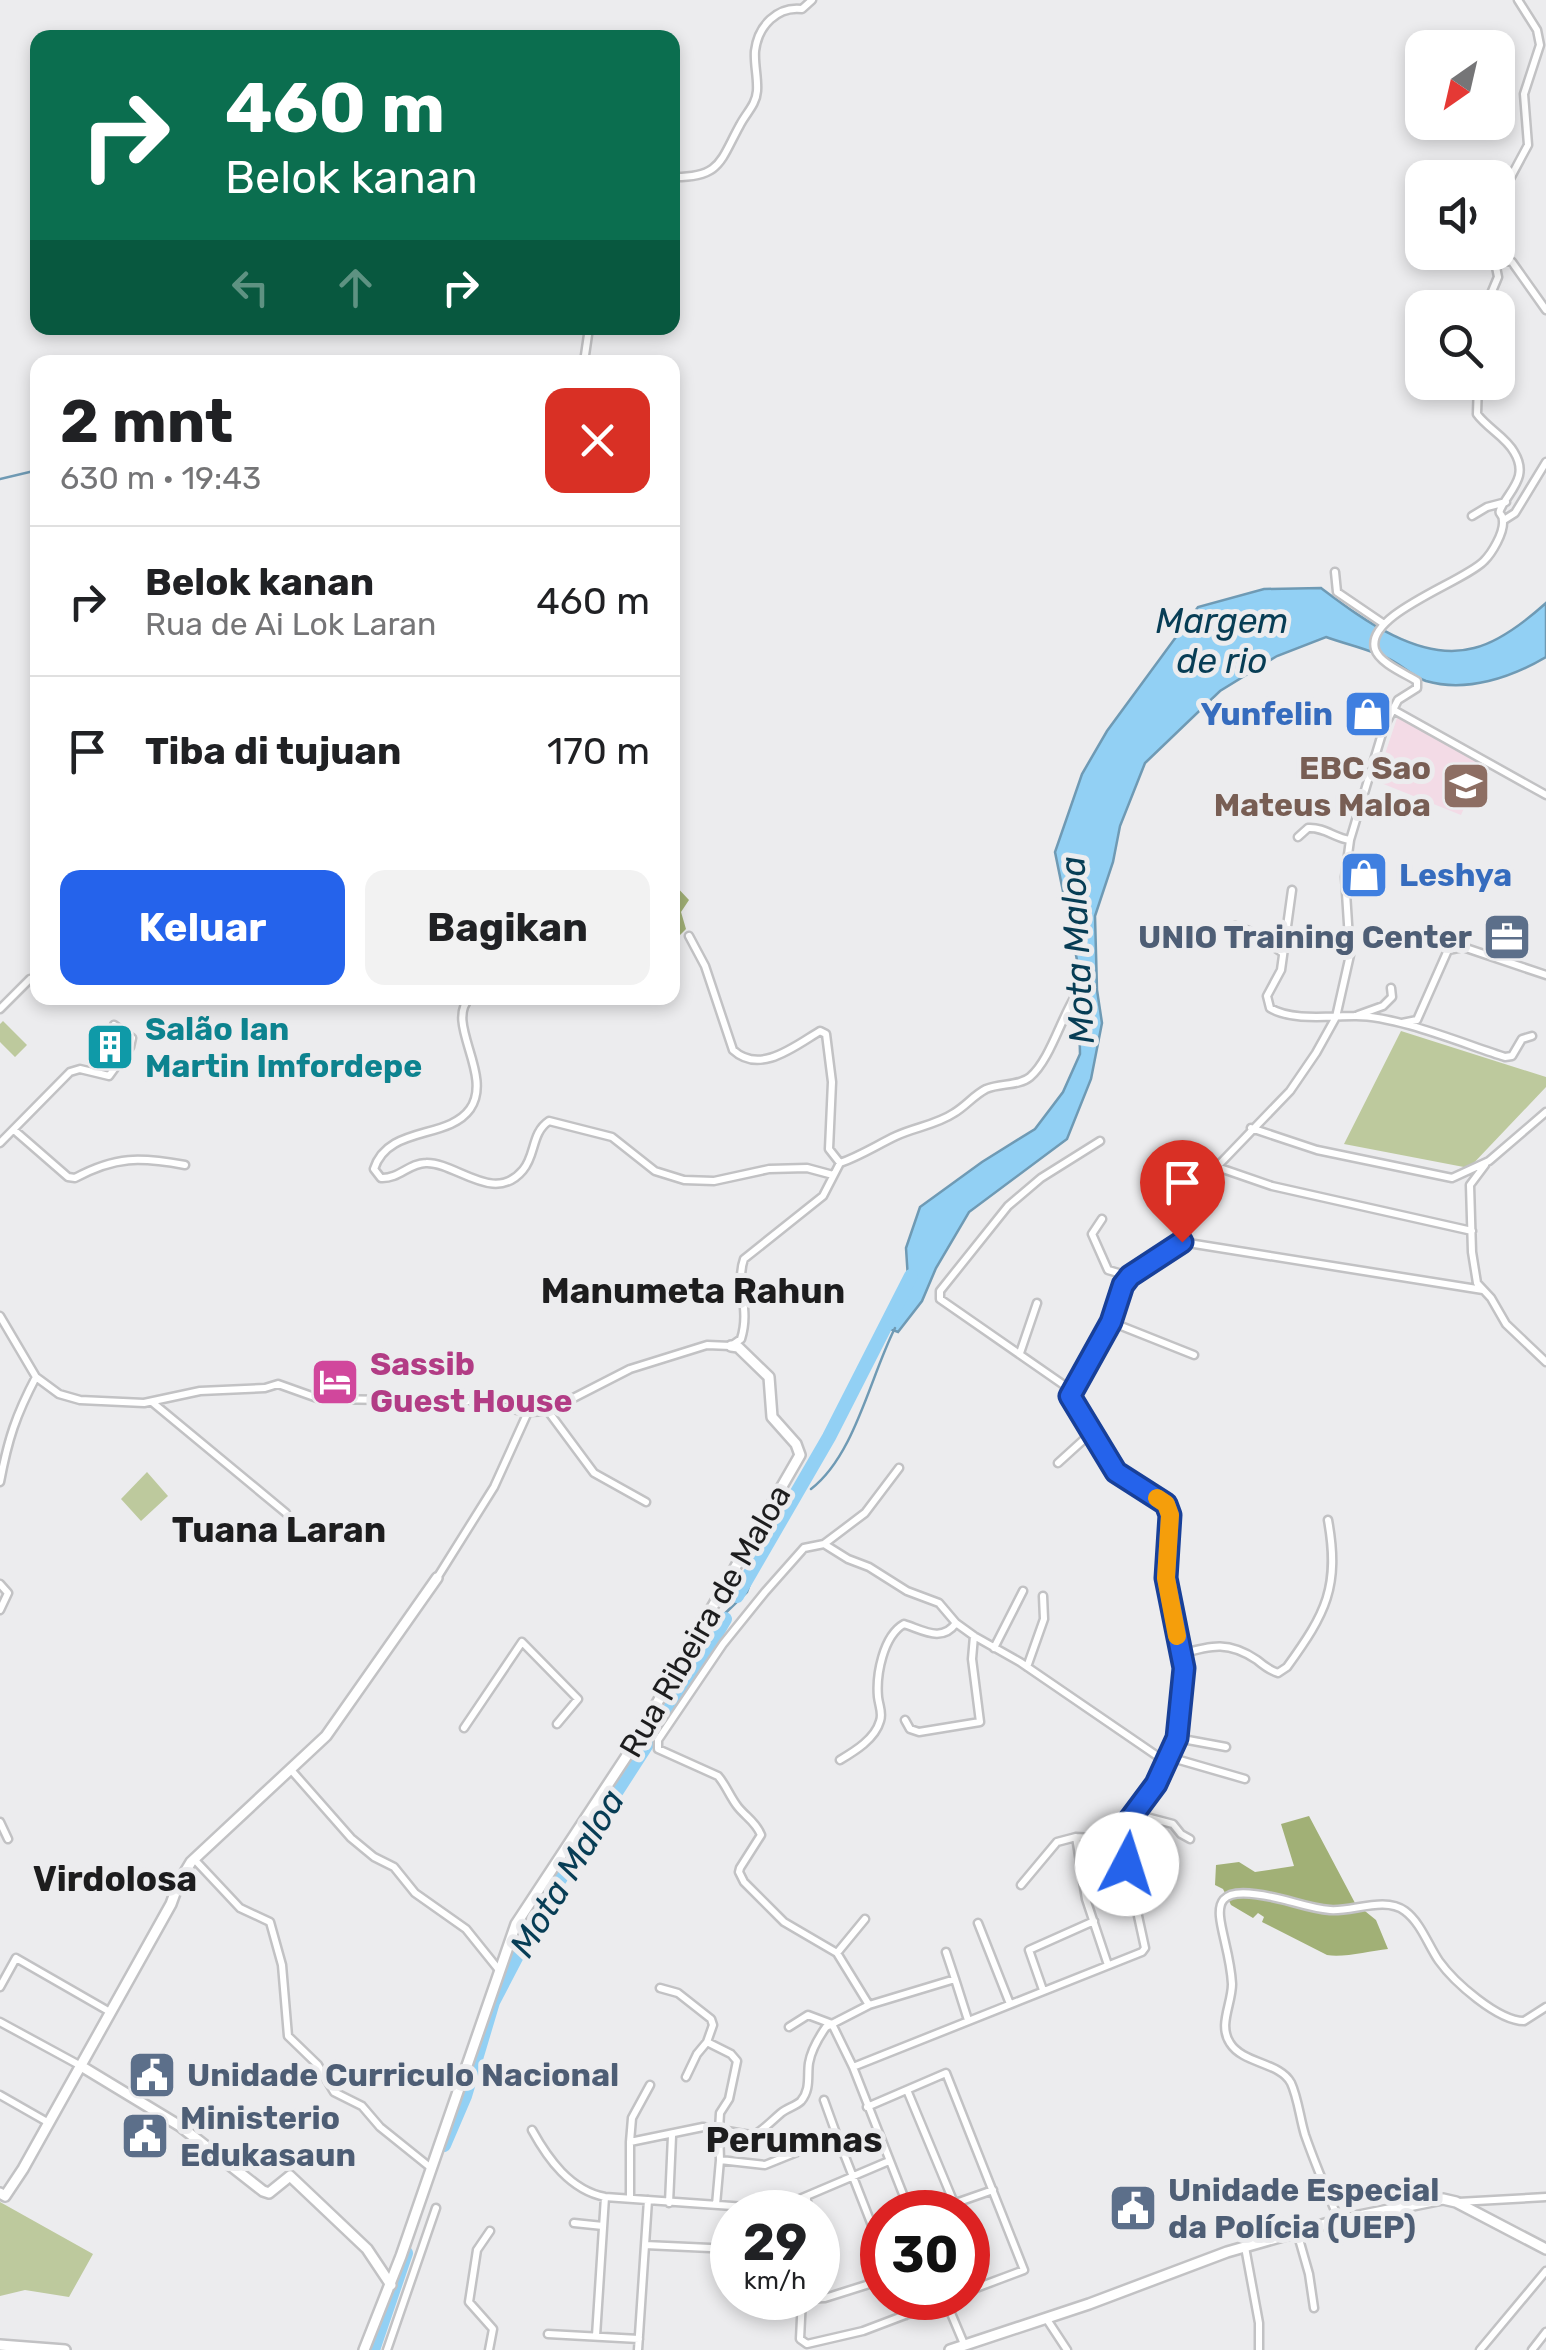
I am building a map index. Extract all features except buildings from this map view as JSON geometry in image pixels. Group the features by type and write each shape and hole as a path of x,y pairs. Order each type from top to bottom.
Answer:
{"street":[{"path":"680,176 704,174 721,162 758,94 755,55 762,31 784,10 802,9 812,0"},
{"path":"1515,169 1528,144 1524,94 1540,45 1537,30 1518,0"},
{"path":"1515,266 1546,310"},
{"path":"1477,400 1477,414 1514,450 1520,466 1519,482 1500,514 1504,520"},
{"path":"853,2067 1145,1948 1123,1840 1177,1738 1184,1668 1166,1578 1170,1515 1166,1504 1116,1472 1072,1403 1070,1390 1111,1322 1123,1285 1130,1276 1182,1242 1217,1167 1290,1090 1336,1017 1350,955 1345,876 1350,840 1376,748 1392,710 1398,700 1417,688 1417,681 1377,654 1374,646 1384,624 1481,564 1492,552 1504,520 1516,513 1546,462"},
{"path":"1472,516 1507,502"},
{"path":"1335,572 1337,592 1384,624"},
{"path":"1392,710 1546,795"},
{"path":"1298,837 1308,828 1321,827 1350,840"},
{"path":"1292,890 1281,970 1267,996 1270,1008 1295,1016 1356,1016 1395,1024 1505,1057 1512,1056 1522,1038 1532,1036"},
{"path":"1235,926 1254,933 1283,953"},
{"path":"689,936 706,966 733,1050 739,1056 756,1060 778,1057 820,1031 829,1038 830,1150 840,1163"},
{"path":"1395,1024 1417,1020 1448,950 1463,948 1546,975"},
{"path":"0,1009 30,979"},
{"path":"1356,1016 1383,1006 1392,997 1391,988"},
{"path":"0,1316 36,1377 60,1394 80,1400 151,1402 200,1392 278,1384 320,1399 470,1401 528,1412 548,1411 630,1368 707,1345 731,1346 741,1339 746,1324 741,1269 744,1260 823,1196 840,1163 899,1134 932,1125 999,1083 1013,1084 1029,1078 1076,995"},
{"path":"464,1005 461,1018 477,1086 476,1097 455,1124 418,1132 378,1160 374,1169 382,1178 429,1163 469,1180 494,1183 514,1178 522,1171 537,1133 548,1122 612,1137 655,1171 684,1180 714,1182 780,1168 808,1168 833,1175"},
{"path":"0,1143 70,1072 80,1069 109,1076 132,1038 114,1025"},
{"path":"1546,1112 1490,1160 1470,1184 1478,1283 1506,1324 1546,1362"},
{"path":"1251,1128 1316,1150 1452,1178 1490,1160"},
{"path":"14,1130 68,1177 75,1178 115,1159 151,1159 184,1165"},
{"path":"1070,1390 940,1299 940,1291 1008,1206 1042,1178 1100,1141"},
{"path":"1217,1167 1272,1186 1472,1231"},
{"path":"1102,1220 1092,1234 1102,1259 1108,1270 1130,1276"},
{"path":"1182,1242 1484,1290"},
{"path":"1020,1353 1037,1303"},
{"path":"1111,1322 1194,1355"},
{"name":"Rua Ribeira de Maloa","path":"364,2350 391,2285 516,1924 626,1757 800,1456 796,1444 772,1417 769,1377 731,1346"},
{"path":"0,1482 9,1432 36,1377"},
{"path":"151,1402 286,1512"},
{"path":"548,1411 594,1473 646,1502"},
{"path":"0,2193 6,2196 112,2013 194,1859 292,1771 337,1724 437,1578 494,1486 528,1412"},
{"path":"1058,1463 1090,1433"},
{"path":"869,2006 837,1953 784,1922 744,1882 738,1872 761,1835 758,1826 737,1806 718,1776 658,1749 658,1740 747,1614 804,1548 824,1544 865,1512 899,1468"},
{"path":"1181,1654 1221,1644 1241,1651 1271,1671 1287,1667 1327,1604 1333,1560 1328,1520"},
{"path":"824,1544 906,1591 939,1603 974,1636 1167,1759 1245,1779"},
{"path":"0,1584 8,1594 0,1610"},
{"path":"994,1648 1023,1590"},
{"path":"1027,1667 1044,1619 1043,1596"},
{"path":"840,1760 858,1750 880,1724 878,1684 888,1643 897,1628 904,1624 938,1635 948,1633 956,1623"},
{"path":"905,1720 910,1729 919,1732 980,1722 972,1660 974,1636"},
{"path":"464,1728 522,1642 578,1699 556,1724"},
{"path":"1177,1738 1226,1747"},
{"path":"292,1771 351,1838 394,1867 414,1892 466,1929 499,1970"},
{"path":"1134,1813 1173,1824 1190,1839"},
{"path":"0,1822 8,1839"},
{"path":"1022,1886 1057,1842 1076,1837 1123,1840"},
{"path":"1076,1837 1086,1899 1108,1965"},
{"path":"194,1859 234,1904 270,1922 282,1965 288,2036 318,2066 330,2088 362,2106 380,2127 431,2168"},
{"path":"1339,2220 1306,2137 1290,2079 1272,2066 1241,2053 1228,2039 1224,2025 1232,2001 1231,1976 1218,1916 1224,1899 1246,1891 1326,1910 1400,1908 1417,1924 1440,1963 1490,2009 1505,2018 1524,2021 1546,2007"},
{"path":"837,1953 866,1919"},
{"path":"1043,1990 1028,1950 1094,1921"},
{"path":"978,1923 1010,2004"},
{"path":"946,1952 968,2020"},
{"path":"0,1986 16,1958 112,2013"},
{"path":"630,2142 703,2127 752,2137 762,2134 784,2110 800,2103 808,2090 809,2061 822,2032 832,2024 869,2006 955,1980"},
{"path":"660,1988 678,1993 711,2019 713,2025 686,2077"},
{"path":"790,2027 808,2015 832,2024 901,2190"},
{"path":"0,2022 180,2126 262,2191 269,2194 290,2176 366,2249 391,2285"},
{"path":"707,2042 732,2054 737,2062 729,2099 720,2113 717,2190"},
{"path":"867,2106 946,2073 1024,2270 990,2283"},
{"path":"630,2198 632,2118 650,2084"},
{"path":"907,2090 949,2190"},
{"path":"0,2096 48,2123"},
{"path":"824,2100 860,2195"},
{"path":"532,2130 553,2164 588,2192 605,2198 710,2205"},
{"path":"669,2203 672,2136"},
{"path":"720,2160 765,2165 837,2136"},
{"path":"824,2190 889,2161"},
{"path":"990,2191 994,2190"},
{"path":"1456,2202 1546,2197"},
{"path":"596,2336 605,2198"},
{"path":"950,2350 1245,2247 1339,2220 1444,2199 1546,2249"},
{"path":"638,2350 648,2200"},
{"path":"387,2350 436,2208"},
{"path":"574,2224 603,2226"},
{"path":"490,2231 477,2250 468,2297 472,2310 493,2330 490,2350"},
{"path":"1297,2232 1314,2308"},
{"path":"645,2246 710,2248"},
{"path":"1245,2247 1252,2271 1259,2350"},
{"path":"1480,2350 1546,2271"},
{"path":"1046,2318 1066,2350"},
{"path":"801,2320 800,2340 807,2344 838,2339 894,2320"},
{"path":"955,2320 964,2344"},
{"path":"1532,2350 1546,2332"},
{"path":"548,2334 639,2339"},
{"path":"0,2345 65,2350"}],"shaded area":[{"path":"1398,715 1483,765 1461,815 1376,781"}],"green space":[{"path":"680,890 689,900 681,912 686,929 680,935"},
{"path":"3,1021 27,1045 15,1057 0,1042"},
{"path":"1401,1031 1546,1077 1546,1087 1469,1168 1344,1144"},
{"path":"147,1472 168,1496 141,1521 121,1499"},
{"path":"1309,1816 1355,1903 1376,1920 1388,1949 1327,1955 1262,1922 1264,1917 1258,1913 1253,1918 1231,1905 1223,1889 1215,1885 1216,1865 1239,1862 1255,1872 1294,1866 1281,1824"},
{"path":"0,2202 93,2254 69,2297 25,2290 0,2296"}],"water":[{"name":"Margem de rio","path":"1321,588 1392,635 1412,644 1454,651 1493,641 1546,603 1546,657 1489,681 1442,684 1422,679 1377,654 1326,637 1277,656 1220,691 1145,763 1120,826 1095,916 1102,1023 1091,1079 1067,1139 969,1212 936,1268 922,1301 898,1332 890,1329 908,1279 906,1248 920,1207 1035,1129 1063,1092 1080,1054 1078,965 1055,852 1082,774 1107,731 1198,607 1264,589"}],"waterway":[{"path":"0,479 30,472"},
{"name":"Mota Maloa","path":"737,1596 829,1437 911,1276"},
{"path":"811,1489 826,1474 850,1436 895,1328"},
{"path":"771,1527 775,1518"},
{"path":"636,1748 707,1631 747,1592 751,1581"},
{"name":"Mota Maloa","path":"444,2145 465,2096 493,2002 544,1904 725,1619"},
{"name":"Mota Maloa","path":"509,1957 624,1767"},
{"name":"Mota Maloa","path":"374,2347 406,2253"},
{"name":"Mota Maloa","path":"372,2350 392,2290"}],"slow traffic":[{"path":"1157,1498 1166,1504 1170,1515 1166,1578 1177,1636"}],"place":[{"name":"Yunfelin","path":"1368,714"},
{"name":"EBC Sao Mateus Maloa","path":"1466,786"},
{"name":"Leshya","path":"1364,875"},
{"name":"UNIO Training Center","path":"1507,937"},
{"name":"Salão Ian Martin Imfordepe","path":"110,1047"},
{"name":"Sassib Guest House","path":"335,1382"},
{"name":"Unidade Curriculo Nacional","path":"152,2075"},
{"name":"Ministerio Edukasaun","path":"145,2136"},
{"name":"Unidade Especial da Polícia (UEP)","path":"1133,2208"}],"district":[{"name":"Manumeta Rahun","path":"693,1291"},
{"name":"Tuana Laran","path":"279,1530"},
{"name":"Virdolosa","path":"115,1879"},
{"name":"Perumnas","path":"794,2140"}],"route":[{"path":"1127,1864 1122,1847 1130,1819 1156,1784 1177,1738 1184,1668 1166,1578 1170,1515 1166,1504 1116,1472 1072,1403 1070,1390 1111,1322 1123,1285 1130,1276 1182,1242"}]}
